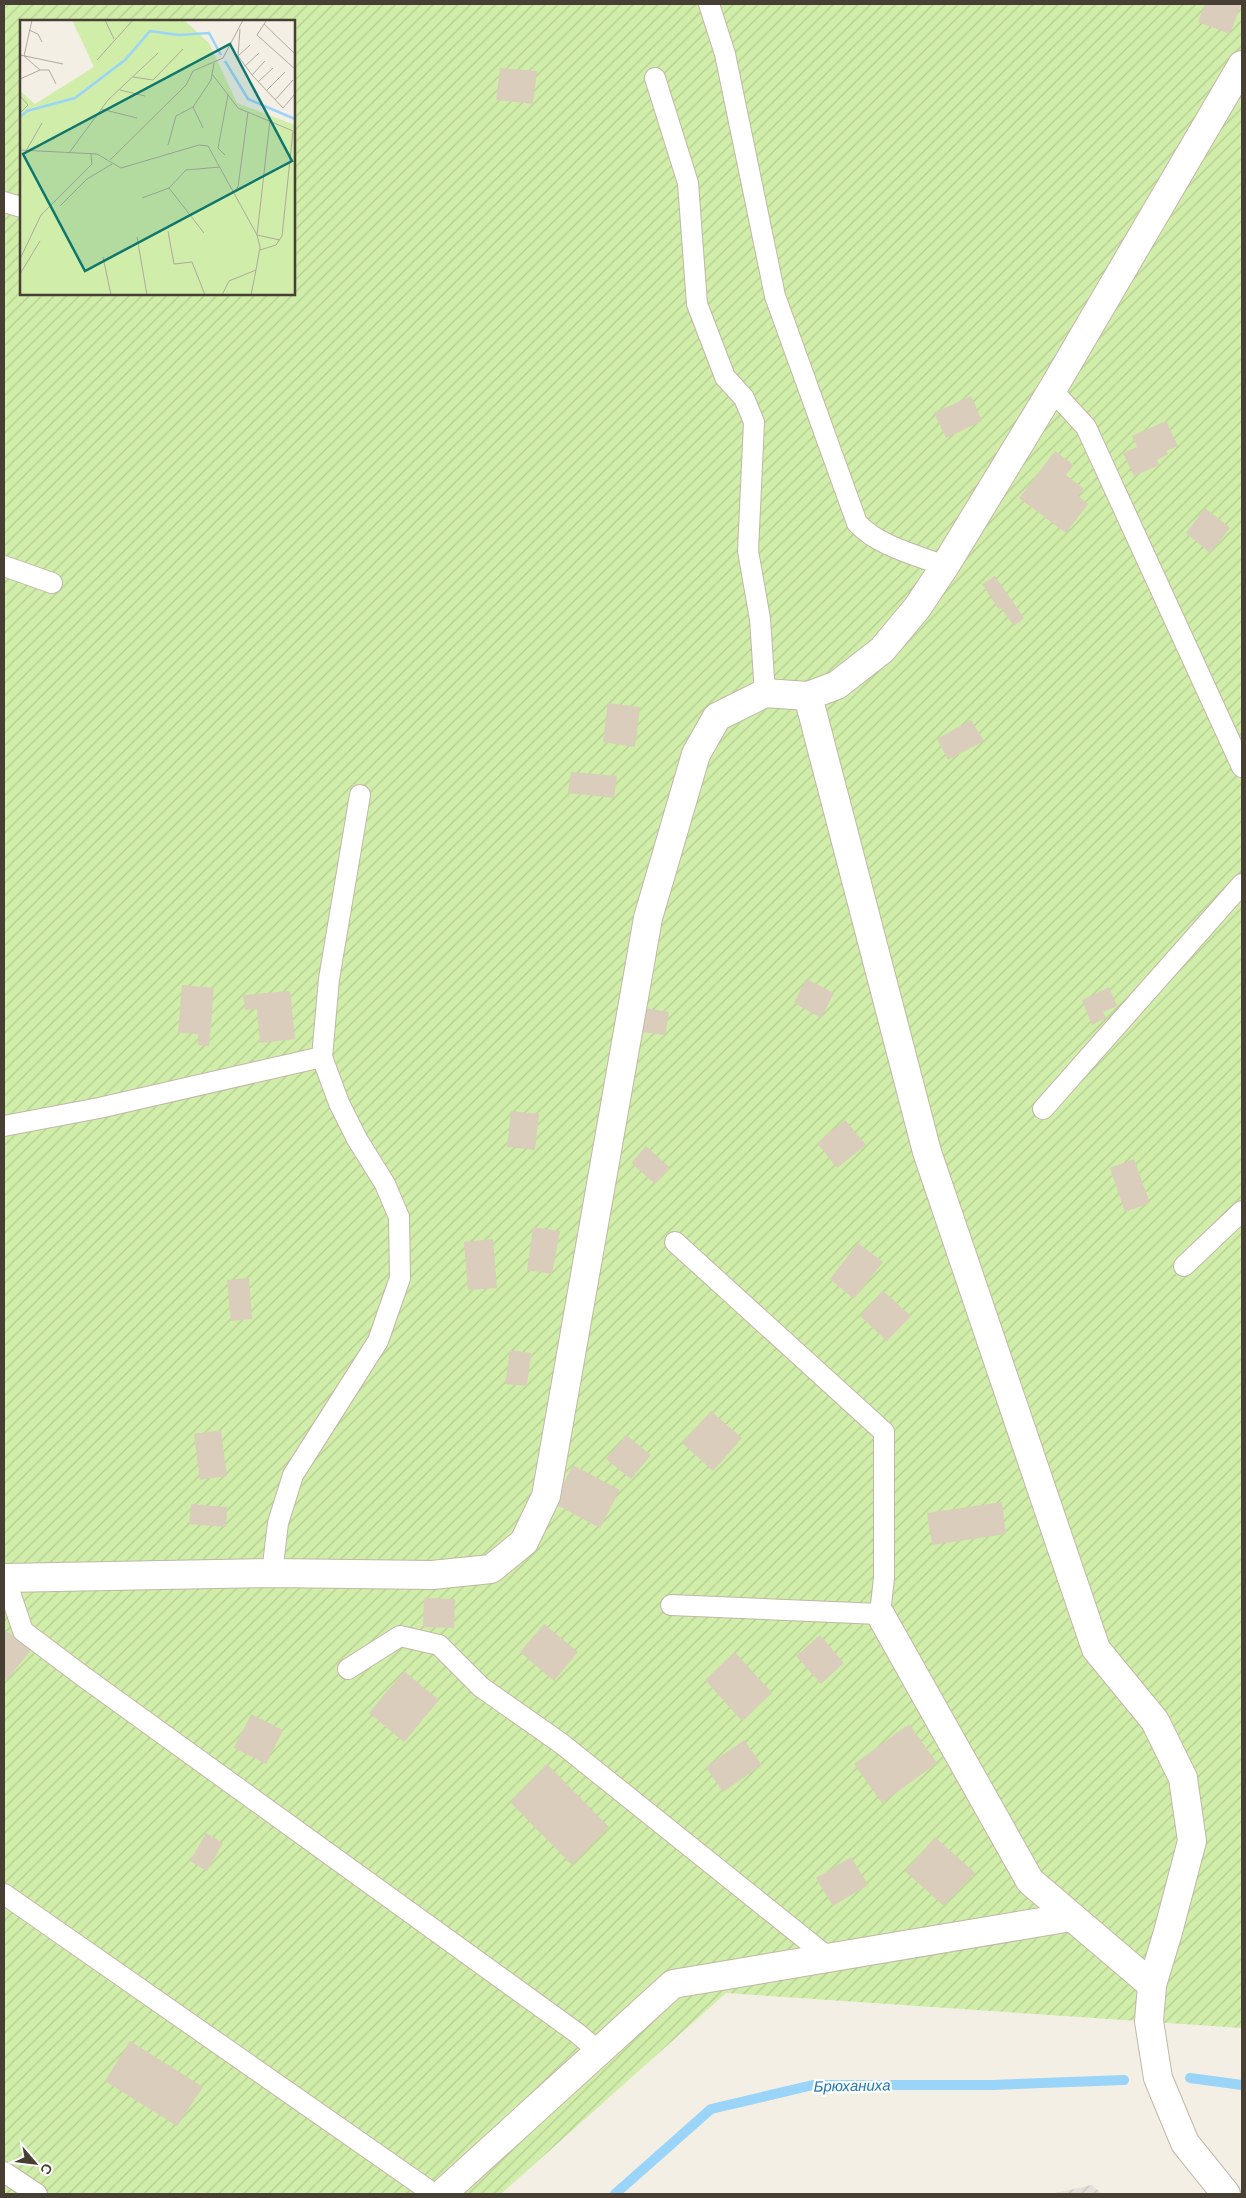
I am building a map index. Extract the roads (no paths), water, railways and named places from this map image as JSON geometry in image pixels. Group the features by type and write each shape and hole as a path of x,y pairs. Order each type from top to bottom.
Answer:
{"street":[{"path":"4,1578 272,1573 432,1574 491,1569 524,1542 546,1496 648,918 696,754 717,717 765,693 808,696 837,685 882,650 917,608 945,566 1052,390 1242,65"},
{"path":"808,696 927,1152 1096,1649 1155,1721 1183,1778 1192,1841 1152,1985 1149,2021 1158,2078 1185,2143 1226,2194"},
{"path":"880,1614 1030,1881 1152,1985"},
{"path":"442,2194 673,1984 1071,1917"}],"lane":[{"path":"709,4 725,54 775,296 857,523 865,532 876,539 945,566"},
{"path":"655,78 688,183 696,304 725,377 744,398 754,422 748,551 760,619 765,693"},
{"path":"4,202 20,207"},
{"path":"1052,390 1086,427 1242,767"},
{"path":"4,566 52,583"},
{"path":"272,1573 278,1523 293,1475 378,1340 400,1278 399,1217 385,1184 357,1139 339,1103 322,1058 329,979 360,796"},
{"path":"1042,1108 1242,884"},
{"path":"4,1126 99,1108 322,1058"},
{"path":"1184,1266 1242,1211"},
{"path":"671,1605 880,1614 884,1578 884,1432 675,1242"},
{"path":"4,1578 24,1630 84,1677 578,2033 598,2051"},
{"path":"348,1669 400,1636 439,1645 481,1687 562,1744 829,1958"},
{"path":"4,1894 434,2194"},
{"path":"4,2172 37,2194"}],"waterway":[{"name":"Брюханиха","path":"1190,2078 1242,2085"},
{"name":"Брюханиха","path":"615,2194 711,2109 813,2085 992,2085 1124,2080"}]}
